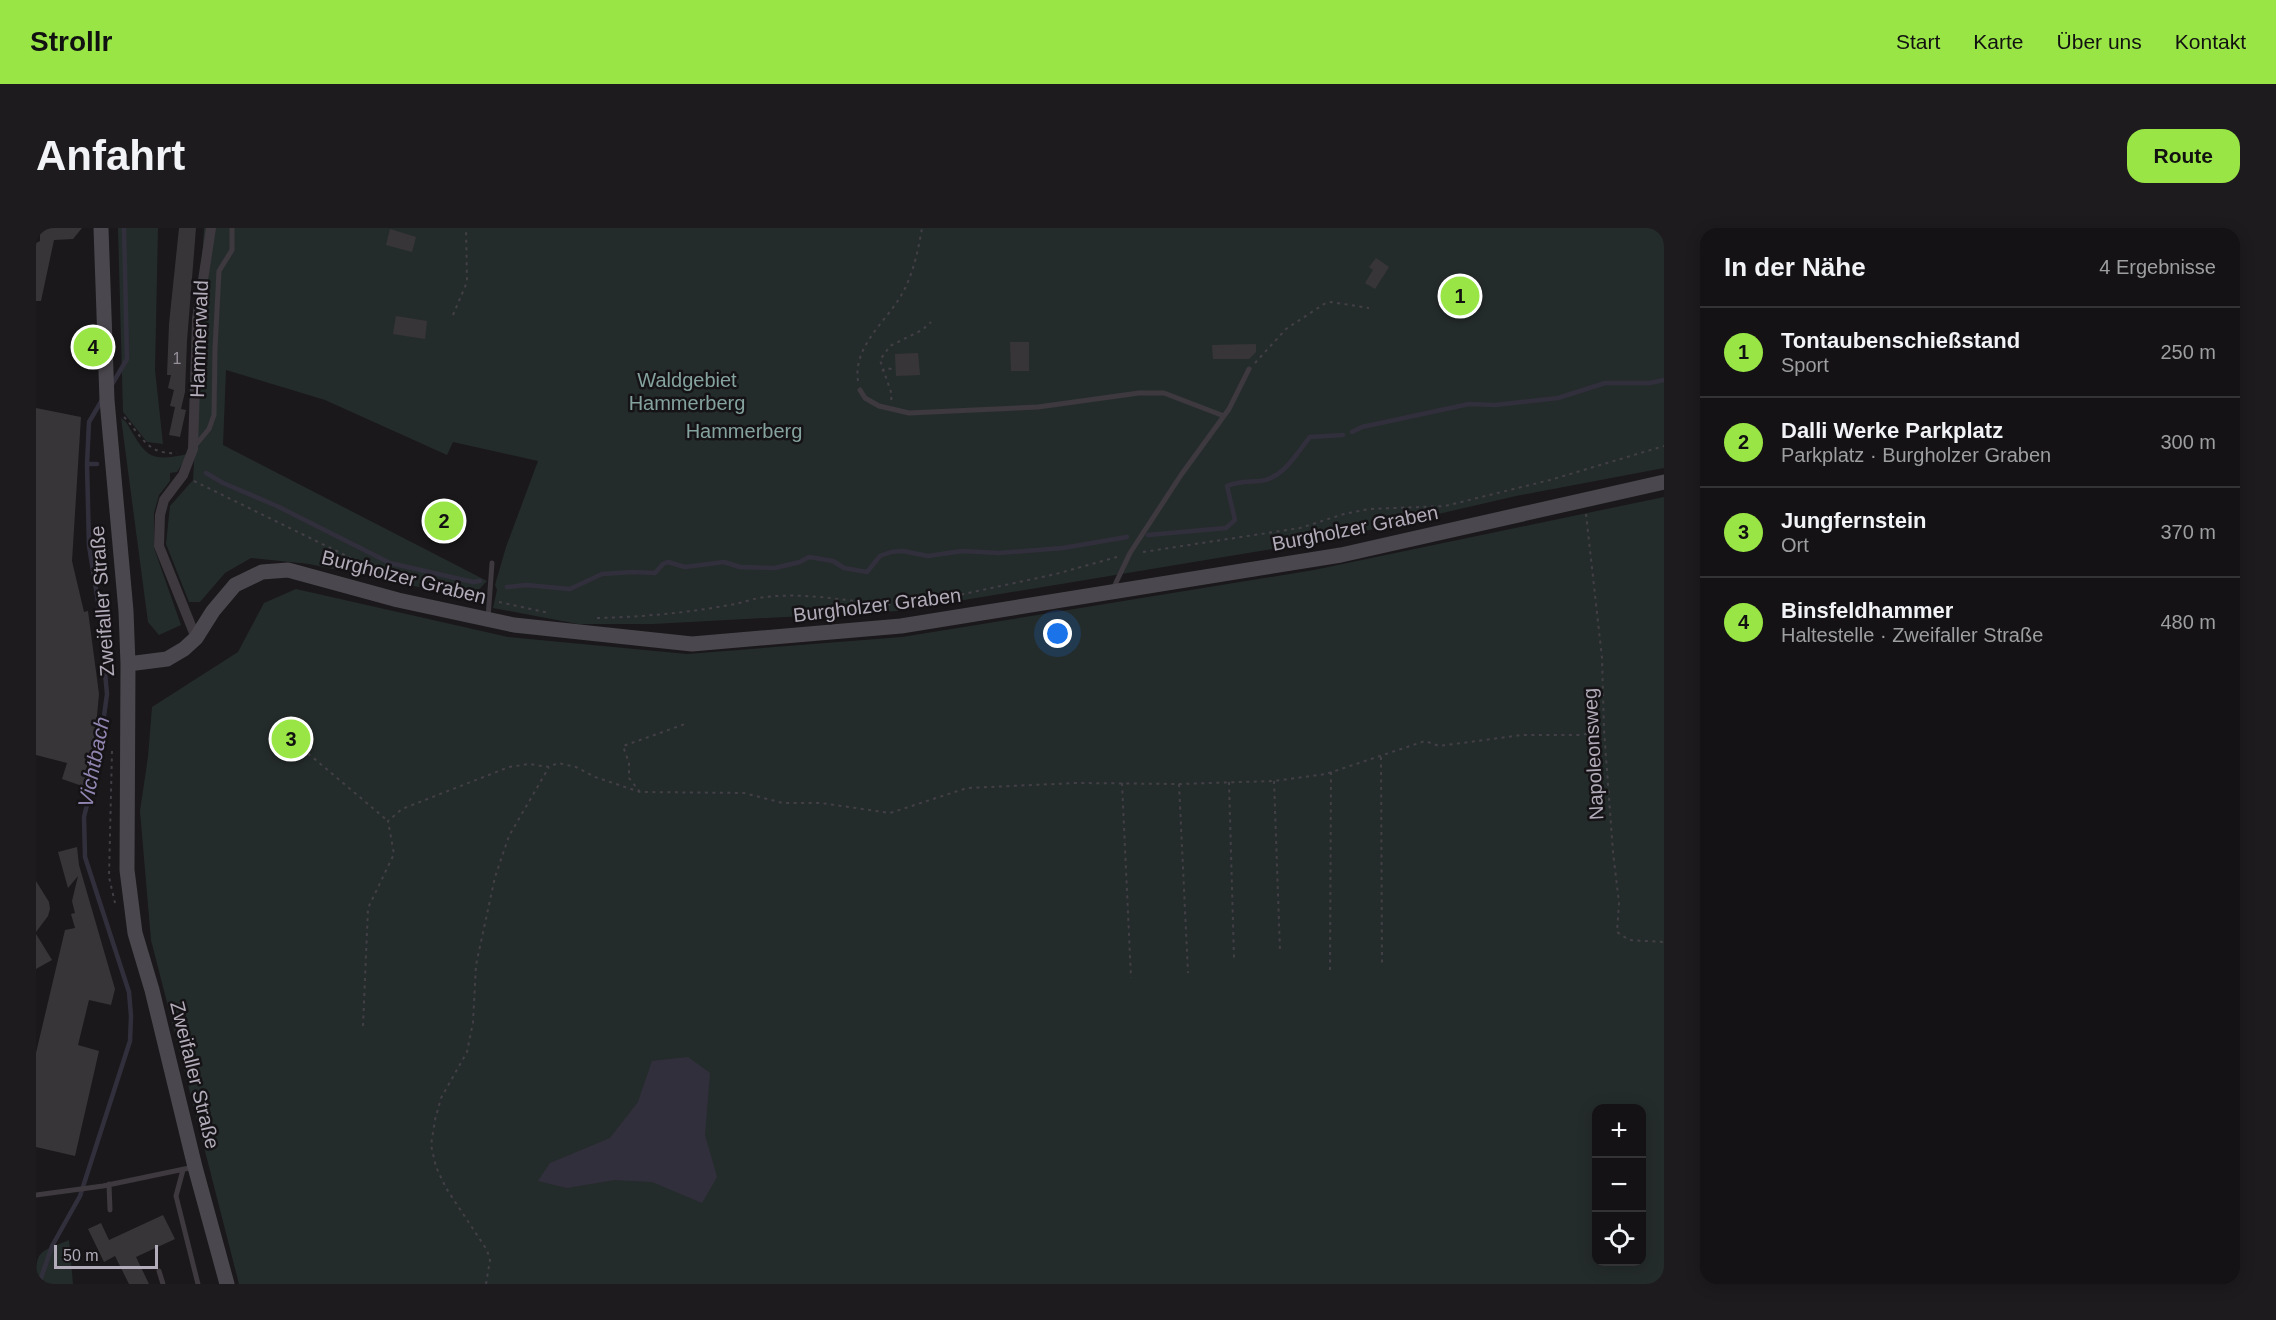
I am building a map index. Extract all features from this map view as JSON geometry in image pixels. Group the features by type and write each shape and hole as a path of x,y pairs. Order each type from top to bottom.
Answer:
{"main road":[{"name":"Zweifaller Straße","path":"101,228 105,370 126,611 127,870 135,933 152,990 189,1168 227,1284"},
{"name":"Burgholzer Graben","path":"128,664 167,659 184,650 196,638 213,611 234,585 262,572 288,570 398,600 514,625 692,644 901,626 1341,555 1664,482"}],"street":[{"name":"Hammerwald","path":"196,638 159,546 160,515 164,500 183,475 193,449 197,319 210,228"}],"lane":[{"name":"Hammerwald","path":"193,449 209,429 214,415 219,271 232,250 232,228"},
{"path":"1112,592 1130,553 1181,475 1224,416 1249,369"},
{"path":"860,390 872,402 909,413 1038,407 1139,393 1164,393 1224,416"},
{"path":"488,620 492,563"},
{"path":"36,1195 106,1185 189,1168"},
{"path":"189,1168 177,1196 198,1284"},
{"path":"106,1185 110,1210"},
{"path":"159,1271 163,1284"}],"path":[{"path":"453,315 466,282 466,228"},
{"path":"860,390 858,378 863,350 900,298 911,273 922,228"},
{"path":"1249,369 1286,329 1324,304 1331,302 1369,308"},
{"path":"891,409 892,395 880,360 890,346 922,330 932,322"},
{"path":"882,371 886,368 896,370"},
{"path":"107,400 145,444 165,454 193,449"},
{"path":"594,618 643,617 731,605 764,597 801,595 895,606 913,605 1056,574 1130,553 1300,528 1344,514 1369,509 1444,506 1550,480 1664,446"},
{"path":"183,475 365,565 399,577 557,615"},
{"name":"Napoleonsweg","path":"1588,526 1602,658 1604,730 1619,903 1617,932 1629,940 1664,942"},
{"path":"640,792 629,778 629,763 623,746 688,723"},
{"path":"388,821 402,809 509,767 529,764 549,767 558,763 576,767 596,777 640,792 744,793 783,803 821,803 890,813 967,788 1076,783 1274,781 1326,774 1425,741 1439,746 1522,735 1581,735 1604,730"},
{"path":"291,739 388,821 394,854 368,908 363,1026"},
{"path":"1381,755 1382,964"},
{"path":"486,1284 490,1260 488,1250 446,1188 436,1167 431,1145 441,1098 467,1052 473,1022 476,965 495,877 509,836 549,767"},
{"path":"1330,970 1331,772"},
{"path":"1274,781 1280,951"},
{"path":"1229,782 1234,958"},
{"path":"1122,783 1131,978"},
{"path":"1179,783 1188,973"}],"green space":[{"path":"118,228 158,228 155,370 163,444 147,442 123,412"},
{"name":"Waldgebiet Hammerberg","path":"204,228 1664,228 1664,468 1516,496 1326,540 898,611 653,624 578,624 493,608 497,590 495,585 506,547 538,461 453,442 447,455 325,400 226,370 223,445 487,581 471,598 309,564 251,558 225,573 200,602 189,602 166,544 170,506 193,480 205,277 201,277"},
{"path":"121,418 149,454 156,457 174,457 188,454 177,472 170,473 170,481 159,495 154,513 154,548 181,625 159,635 148,622"},
{"path":"1664,497 1664,1284 239,1284 151,940 140,811 152,707 238,652 264,603 296,589 508,637 687,654 902,637 1314,570"},
{"path":"69,1240 73,1284 36,1284 38,1258 41,1254"}],"shaded area":[{"path":"688,1057 710,1073 705,1135 717,1177 702,1203 652,1182 615,1180 567,1188 538,1181 550,1163 610,1138 638,1102 652,1061"}],"building":[{"path":"40,228 82,228 73,239 54,240 41,301 36,301 36,243 40,241"},
{"path":"179,228 196,228 185,392 181,409 186,410 180,437 169,435 175,407 170,406 174,390 168,388 171,375 167,375 169,324"},
{"path":"390,229 416,237 412,252 386,245"},
{"path":"1376,258 1389,267 1375,289 1365,283 1373,270 1369,267"},
{"path":"396,316 427,321 425,339 393,334"},
{"path":"1010,342 1029,342 1029,371 1011,371"},
{"path":"1256,344 1256,352 1249,359 1213,359 1212,345"},
{"path":"918,353 920,375 896,376 895,354"},
{"path":"36,408 81,417 72,561 84,612 88,611 99,694 93,759 85,787 62,779 67,763 36,755"},
{"path":"77,847 79,865 115,989 111,1005 89,1000 78,1045 99,1051 75,1156 36,1147 36,1053 65,930 75,928 71,914 75,913 72,901 78,876 68,888 58,852"},
{"path":"36,881 49,902 50,909 48,916 36,932"},
{"path":"36,934 52,960 36,969"},
{"path":"163,1215 175,1239 136,1257 149,1284 129,1284 115,1256 104,1262 88,1229 101,1223 109,1240"}],"waterway":[{"name":"Vichtbach","path":"111,386 127,359 124,228"},
{"path":"1352,432 1362,427 1469,404 1495,405 1558,398 1605,383 1650,383 1664,380"},
{"name":"Vichtbach","path":"39,1284 52,1246 80,1196 130,1041 129,992 85,857 84,817 98,760 107,694 99,608 89,546 87,464 89,422 102,400"},
{"path":"1148,535 1226,528 1235,520 1227,486 1239,482 1260,481 1276,475 1289,464 1310,437 1343,435"},
{"path":"87,464 97,464"},
{"path":"206,473 390,563 473,582 480,581"},
{"path":"507,587 526,585 570,589 602,574 655,573 668,562 685,567 724,562 740,567 775,568 800,562 809,557 833,561 844,568 867,572 880,556 891,552 903,551 928,556 962,551 999,553 1063,548 1127,537"}],"place":[{"name":"Tontaubenschießstand","path":"1460,296"},
{"name":"Binsfeldhammer","path":"93,347"},
{"name":"Dalli Werke Parkplatz","path":"444,521"},
{"name":"Jungfernstein","path":"291,739"}],"park label":[{"name":"Hammerberg","path":"744,431"}]}
